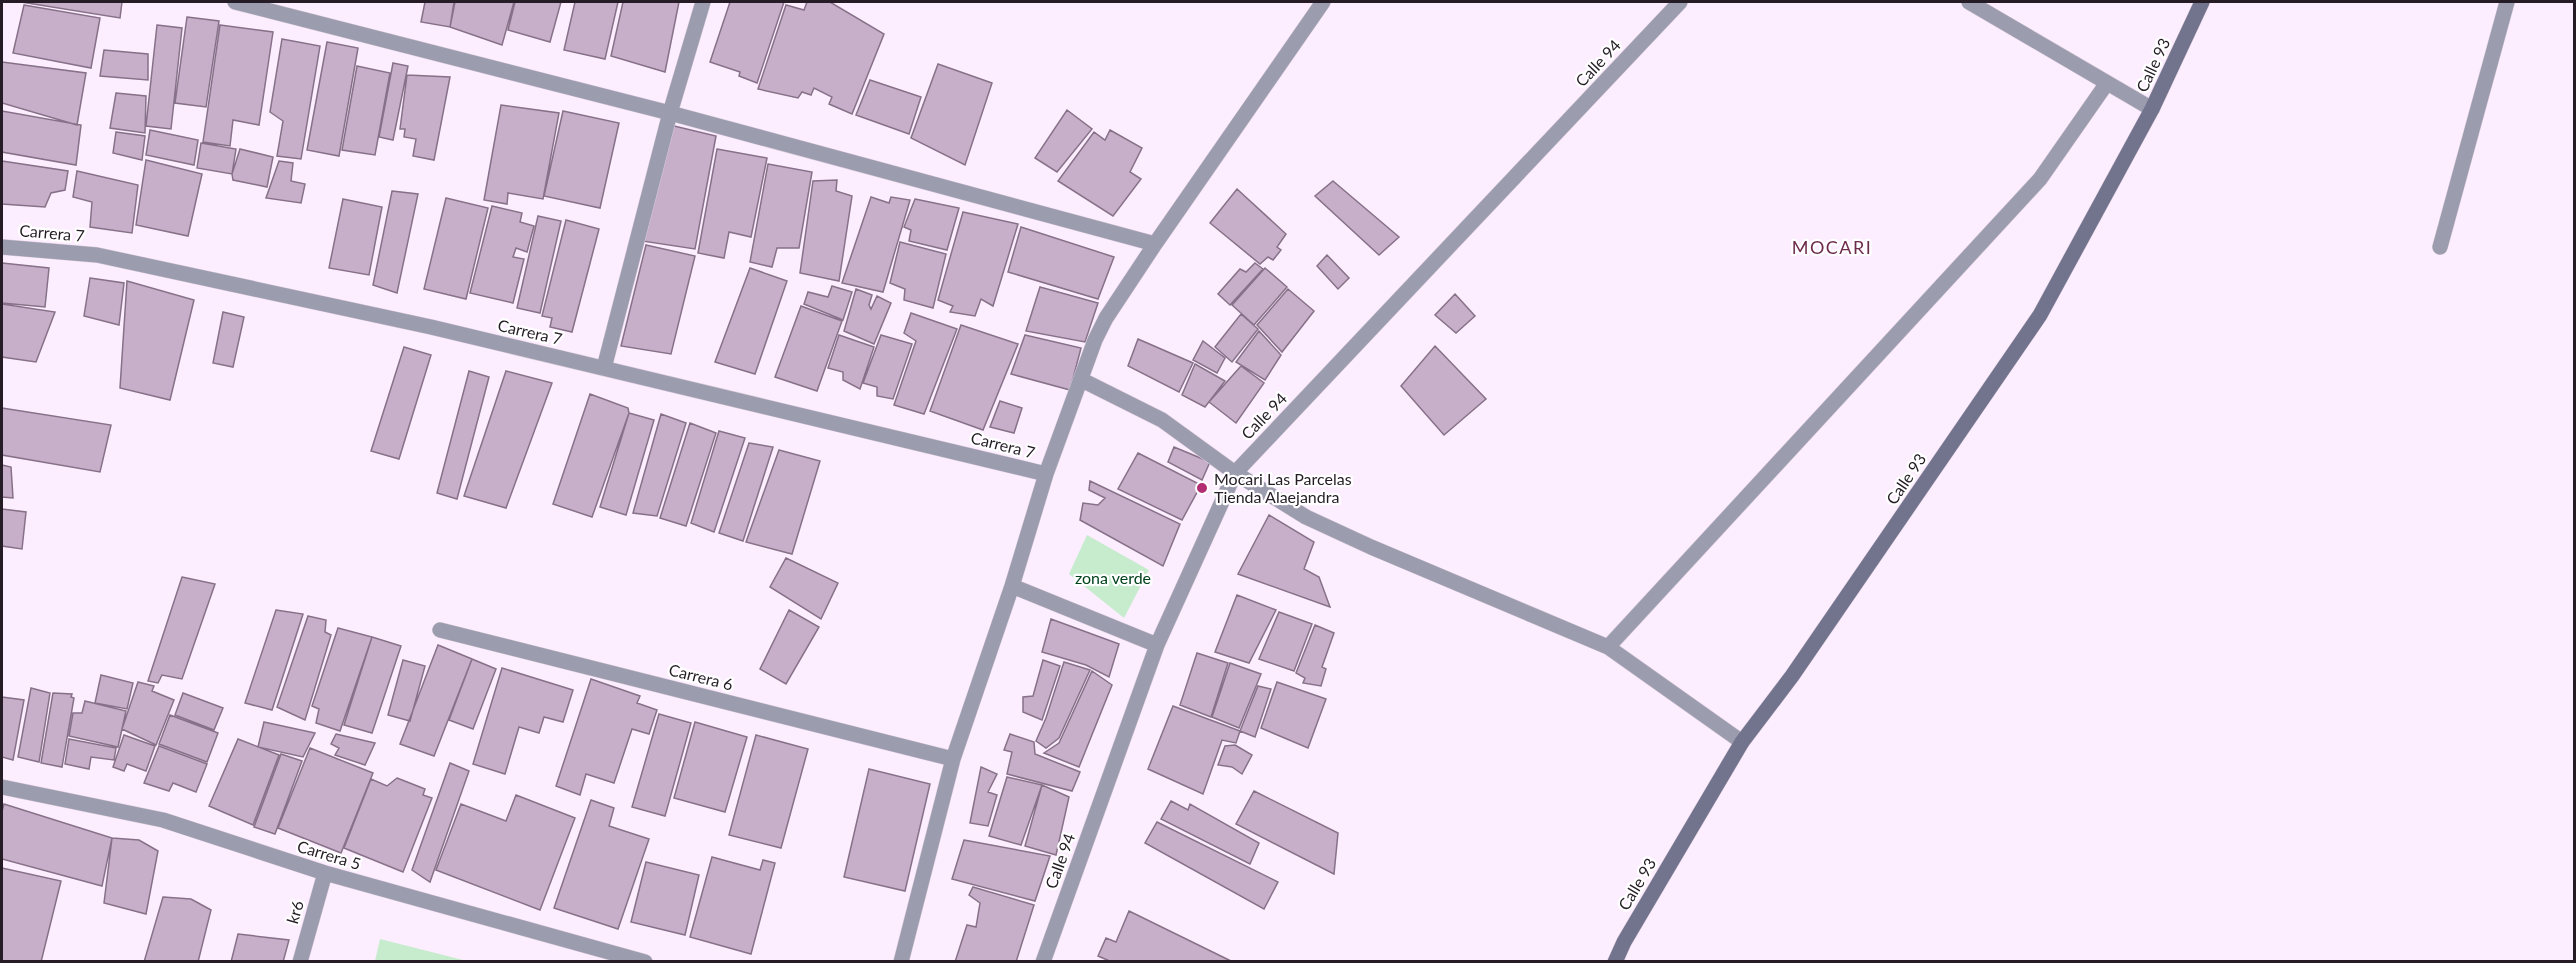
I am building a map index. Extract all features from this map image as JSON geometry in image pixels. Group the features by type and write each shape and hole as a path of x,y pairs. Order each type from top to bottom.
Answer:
{"street":[{"path":"235,2 670,113 1155,244"},
{"path":"604,368 670,113 703,2"},
{"path":"901,962 953,759 1012,586 1046,474 1095,340 1106,318 1155,244 1323,2"},
{"name":"Calle 94","path":"1043,962 1157,645 1235,473 1680,2"},
{"path":"1969,2 2152,109"},
{"name":"Calle 93","path":"1615,962 1624,942 1742,742 1792,676 2040,315 2152,109 2202,2"},
{"path":"2440,247 2507,2"},
{"path":"1608,647 2040,179 2107,83"},
{"name":"Carrera 7","path":"2,247 97,255 431,327 1046,474"},
{"path":"1082,380 1162,420 1235,473 1306,517 1371,548 1608,647 1742,742"},
{"path":"1012,586 1157,645"},
{"name":"Carrera 6","path":"440,630 953,759"},
{"name":"Carrera 5","path":"2,787 163,820 325,873 645,962"},
{"name":"kr6","path":"300,962 325,873"}],"green space":[{"name":"zona verde","path":"1087,535 1149,570 1124,618 1069,574"},
{"path":"380,939 467,961 375,961"}],"building":[{"path":"21,2 122,2 120,18"},
{"path":"425,2 454,2 450,27 421,22"},
{"path":"455,2 514,2 502,45 450,27"},
{"path":"515,2 561,2 550,42 508,30"},
{"path":"575,2 618,2 605,59 564,50"},
{"path":"623,2 679,2 665,72 611,56"},
{"path":"730,2 784,2 757,83 739,76 740,72 710,62"},
{"path":"807,2 830,2 884,34 852,114 829,104 832,97 814,88 811,95 802,92 798,98 758,89 786,5 804,10"},
{"path":"24,5 100,18 91,68 13,53"},
{"path":"187,17 219,21 206,107 175,103"},
{"path":"157,25 182,28 171,129 146,126"},
{"path":"220,25 273,32 259,125 233,120 230,146 203,142"},
{"path":"282,39 320,46 301,159 277,156 283,121 270,112"},
{"path":"327,42 358,48 339,156 307,150"},
{"path":"104,50 148,54 148,80 100,76"},
{"path":"2,62 86,73 77,125 2,103"},
{"path":"393,63 408,66 393,140 379,137"},
{"path":"938,64 992,83 965,165 911,138"},
{"path":"357,66 390,73 375,155 342,150"},
{"path":"407,75 450,77 434,160 413,156 416,139 404,137 405,129 400,129"},
{"path":"870,80 921,97 909,134 856,115"},
{"path":"116,93 146,96 145,133 110,128"},
{"path":"501,105 559,113 543,199 508,193 507,204 484,200"},
{"path":"1067,110 1092,129 1057,172 1035,158"},
{"path":"2,111 81,125 76,165 2,152"},
{"path":"563,111 619,123 600,208 544,196"},
{"path":"670,125 716,136 695,249 642,241"},
{"path":"150,130 198,140 194,165 146,155"},
{"path":"1110,130 1142,148 1130,172 1141,179 1113,216 1058,181 1094,132 1105,140"},
{"path":"116,132 145,136 142,160 113,153"},
{"path":"201,143 236,149 232,174 197,168"},
{"path":"240,149 273,157 267,187 233,180 232,174"},
{"path":"717,149 767,158 751,237 729,232 724,258 698,253"},
{"path":"146,160 202,174 188,236 136,225"},
{"path":"2,161 68,171 65,190 51,193 45,207 2,204"},
{"path":"279,161 293,163 291,181 305,184 301,203 266,198"},
{"path":"768,164 812,172 799,248 777,248 772,267 750,262"},
{"path":"77,171 138,185 132,233 90,227 92,202 73,197"},
{"path":"837,180 836,191 852,196 839,281 800,273 813,181"},
{"path":"1333,181 1399,237 1379,255 1315,196"},
{"path":"1237,189 1286,234 1277,247 1281,250 1273,260 1268,257 1260,264 1210,223"},
{"path":"392,191 418,194 397,293 373,285"},
{"path":"871,197 889,203 891,197 910,200 883,292 842,283"},
{"path":"446,198 488,208 466,299 424,289"},
{"path":"343,199 382,207 369,275 329,268"},
{"path":"915,199 959,208 947,250 909,241 911,230 904,227"},
{"path":"492,206 522,213 520,222 534,226 527,252 516,248 513,257 524,259 513,303 470,293"},
{"path":"963,212 1018,224 993,306 981,299 975,316 950,312 953,306 938,300"},
{"path":"538,216 561,221 540,313 517,308"},
{"path":"566,220 599,229 572,332 550,327 552,318 542,316"},
{"path":"1021,227 1114,257 1098,299 1008,272"},
{"path":"900,242 946,254 933,308 904,300 905,289 890,283"},
{"path":"646,245 695,256 671,354 621,346"},
{"path":"1327,255 1349,278 1338,289 1317,266"},
{"path":"2,263 49,268 45,307 2,303"},
{"path":"1255,263 1263,269 1230,305 1218,294 1240,269 1246,272"},
{"path":"750,268 787,281 755,374 715,362"},
{"path":"1265,268 1287,287 1254,325 1232,305"},
{"path":"90,278 124,283 119,325 84,316"},
{"path":"127,281 194,300 170,400 120,388"},
{"path":"832,286 852,292 843,320 804,304 808,292 828,297"},
{"path":"1040,287 1098,303 1085,342 1026,331"},
{"path":"856,289 872,295 869,305 871,309 877,296 891,303 874,344 844,331"},
{"path":"1288,289 1314,311 1282,352 1257,325"},
{"path":"1455,294 1475,316 1456,333 1435,315"},
{"path":"2,304 55,312 36,362 2,357"},
{"path":"801,306 842,321 817,391 775,377"},
{"path":"223,312 244,317 233,367 213,363"},
{"path":"911,313 957,329 924,414 894,405 916,341 904,333"},
{"path":"1241,314 1258,329 1232,362 1215,347"},
{"path":"961,325 1018,344 983,430 930,411"},
{"path":"1259,331 1281,355 1265,380 1236,362"},
{"path":"839,335 874,347 860,389 843,380 843,372 828,368"},
{"path":"881,335 912,344 893,399 877,396 877,387 863,383"},
{"path":"1025,335 1081,348 1070,390 1011,374"},
{"path":"1138,339 1193,363 1179,392 1128,366"},
{"path":"1203,341 1225,358 1217,373 1193,360"},
{"path":"1435,346 1486,399 1444,435 1401,386"},
{"path":"404,347 431,355 399,459 371,451"},
{"path":"1195,364 1225,381 1205,407 1182,395"},
{"path":"1241,366 1264,383 1236,423 1209,402"},
{"path":"469,371 489,377 457,499 437,493"},
{"path":"506,371 552,383 506,508 464,496"},
{"path":"590,394 628,408 629,413 592,517 553,504"},
{"path":"1000,401 1022,408 1014,433 990,427"},
{"path":"2,408 111,425 100,472 2,455"},
{"path":"629,413 654,420 626,515 600,507"},
{"path":"661,414 686,423 657,516 633,513"},
{"path":"690,423 716,433 686,526 660,518"},
{"path":"719,431 745,438 714,532 691,523"},
{"path":"749,443 773,447 743,541 719,533"},
{"path":"1174,447 1210,462 1202,480 1168,462"},
{"path":"779,450 820,461 792,554 746,542"},
{"path":"1138,453 1201,485 1182,520 1118,489"},
{"path":"2,465 11,467 13,498 2,497"},
{"path":"1090,481 1180,524 1163,566 1080,520 1083,503 1098,505 1105,498 1089,490"},
{"path":"2,509 26,512 22,549 2,546"},
{"path":"1269,515 1314,542 1304,569 1319,577 1330,607 1238,574"},
{"path":"786,558 838,583 821,619 770,587"},
{"path":"182,577 215,584 182,679 162,675 158,683 148,681"},
{"path":"1237,595 1276,610 1249,663 1215,652"},
{"path":"276,610 303,614 272,710 245,703"},
{"path":"789,610 819,627 786,684 760,669"},
{"path":"1279,612 1312,624 1294,671 1259,659"},
{"path":"308,616 326,620 325,632 331,635 305,720 277,707"},
{"path":"1051,619 1119,644 1109,677 1086,665 1042,652"},
{"path":"1315,625 1334,633 1322,667 1326,669 1321,686 1303,683 1305,678 1296,673"},
{"path":"338,628 372,637 340,731 316,723 319,709 312,706"},
{"path":"372,637 401,646 372,733 344,725"},
{"path":"438,645 472,659 434,756 400,744"},
{"path":"1197,653 1228,663 1211,717 1180,705"},
{"path":"472,659 496,669 473,729 449,720"},
{"path":"403,660 425,666 410,721 388,715"},
{"path":"1043,660 1060,666 1042,720 1023,712 1023,697 1033,696"},
{"path":"1064,662 1090,670 1059,738 1046,748 1036,741"},
{"path":"1230,663 1261,674 1239,728 1212,717"},
{"path":"502,668 573,690 563,722 544,717 539,733 519,727 505,774 473,764"},
{"path":"1092,671 1112,685 1079,767 1044,753 1059,743"},
{"path":"101,675 133,683 127,709 95,703"},
{"path":"591,679 640,696 637,703 657,710 649,734 632,729 614,783 586,774 580,795 556,786"},
{"path":"138,682 154,686 152,691 174,700 156,745 122,729"},
{"path":"1277,682 1326,699 1308,748 1261,728"},
{"path":"1258,686 1271,689 1255,737 1240,731"},
{"path":"31,688 50,693 39,762 18,757"},
{"path":"53,693 72,694 71,697 74,698 62,767 41,763"},
{"path":"183,693 223,708 214,730 175,715"},
{"path":"2,697 24,700 13,760 2,757"},
{"path":"85,701 126,711 118,747 69,736 73,713 82,713"},
{"path":"1173,706 1240,731 1236,743 1222,740 1203,794 1148,769"},
{"path":"659,714 691,723 665,816 632,807"},
{"path":"170,715 218,733 207,762 159,744"},
{"path":"264,722 315,733 303,757 258,747"},
{"path":"695,722 747,737 725,812 674,798"},
{"path":"336,734 375,743 365,765 335,755 339,748 331,744"},
{"path":"1010,734 1034,742 1035,754 1080,772 1072,791 1007,774 1012,752 1004,750"},
{"path":"124,735 155,746 146,771 127,764 124,771 113,767"},
{"path":"756,735 808,749 781,848 729,835"},
{"path":"69,739 116,748 114,760 91,757 89,769 65,764"},
{"path":"238,739 279,755 253,825 209,806"},
{"path":"1235,745 1252,755 1242,774 1232,767 1218,765 1225,746"},
{"path":"159,746 207,764 196,792 173,783 169,791 144,783"},
{"path":"310,748 373,773 341,853 278,828"},
{"path":"281,754 302,761 275,834 254,827"},
{"path":"450,763 469,771 430,882 412,870"},
{"path":"981,767 997,774 988,792 997,795 988,826 970,823"},
{"path":"869,769 930,784 905,891 844,877"},
{"path":"1007,777 1042,785 1021,845 989,836"},
{"path":"397,778 425,789 423,795 432,798 403,872 344,848 371,779 387,786"},
{"path":"1042,785 1069,797 1056,855 1025,846"},
{"path":"1254,791 1338,833 1334,874 1236,824"},
{"path":"516,795 575,818 540,910 436,870 461,804 506,821"},
{"path":"591,800 614,808 609,826 649,839 618,929 554,908"},
{"path":"1171,801 1188,810 1190,804 1259,843 1250,864 1161,819"},
{"path":"4,804 112,838 102,886 2,859"},
{"path":"1157,822 1278,882 1264,909 1145,843"},
{"path":"112,838 139,840 158,851 146,914 104,903"},
{"path":"964,840 1050,856 1035,901 952,879"},
{"path":"712,857 760,870 763,860 775,863 751,954 690,937"},
{"path":"646,862 699,875 685,935 631,922"},
{"path":"2,868 61,881 41,962 2,962"},
{"path":"973,887 1034,905 1016,962 955,962 967,925 976,927 980,903 969,895"},
{"path":"163,897 191,899 211,910 198,962 144,962"},
{"path":"1129,911 1233,962 1112,962 1098,956 1106,938 1116,942"},
{"path":"238,934 289,940 283,962 231,962"}],"place":[{"name":"Mocari Las Parcelas Tienda Alaejandra","path":"1202,488"}],"district":[{"name":"MOCARI","path":"1832,248"}]}
